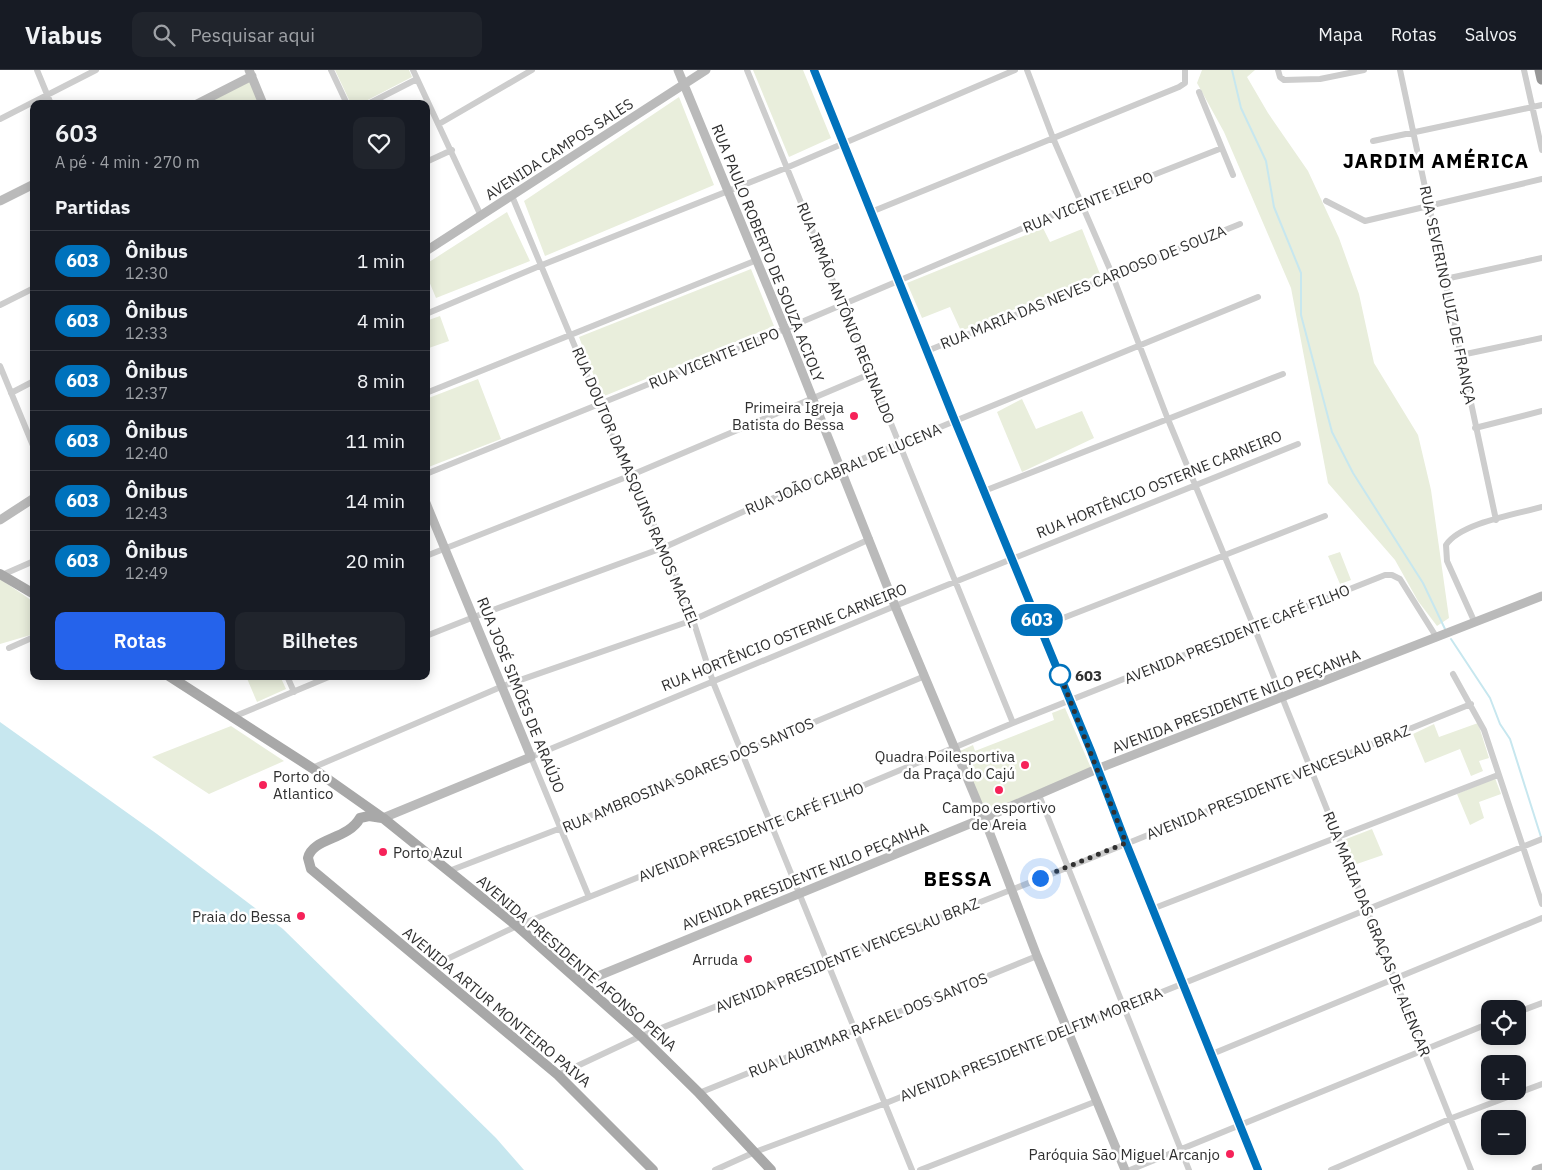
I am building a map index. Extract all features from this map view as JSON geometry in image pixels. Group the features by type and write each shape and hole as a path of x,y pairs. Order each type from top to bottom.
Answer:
{"highway":[{"path":"1540,70 1542,79"}],"main road":[{"path":"1,575 30,592"},
{"name":"AVENIDA PRESIDENTE AFONSO PENA","path":"175,680 312,768 383,818 517,926 641,1036 699,1093 771,1170"},
{"name":"AVENIDA PRESIDENTE AFONSO PENA","path":"348,794 360,818"},
{"name":"RUA HORTÊNCIO OSTERNE CARNEIRO","path":"360,818 369,816 383,818"},
{"name":"AVENIDA ARTUR MONTEIRO PAIVA","path":"360,818 353,829 347,833 314,847 308,858 314,873 558,1074 653,1170"}],"street":[{"path":"37,70 50,100"},
{"path":"38,100 96,70"},
{"path":"331,70 345,100"},
{"path":"413,70 428,100"},
{"path":"440,124 532,70"},
{"name":"RUA PAULO ROBERTO DE SOUZA ACIOLY","path":"678,70 729,190 1125,1170"},
{"name":"AVENIDA CAMPOS SALES","path":"430,248 706,70"},
{"name":"RUA IRMÃO ANTÔNIO REGINALDO","path":"747,70 1013,723"},
{"path":"430,312 542,265 786,168 1016,70"},
{"name":"RUA MARIA DAS GRAÇAS DE ALENCAR","path":"1027,70 1053,138 1112,274 1195,487 1254,627 1309,769 1452,1118 1471,1170"},
{"path":"871,212 1179,86 1185,83 1185,70"},
{"path":"1278,70 1280,77 1284,80 1320,78 1364,70"},
{"name":"RUA SEVERINO LUIZ DE FRANÇA","path":"1400,70 1496,520"},
{"path":"1524,70 1542,150"},
{"path":"818,71 844,144 898,281 1070,700 1258,1170"},
{"path":"204,100 250,73 261,100"},
{"path":"376,100 417,79"},
{"path":"1199,92 1233,174"},
{"path":"0,119 30,104"},
{"path":"430,104 481,216"},
{"path":"1373,141 1542,105"},
{"name":"RUA VICENTE IELPO","path":"430,472 785,329 1082,203 1222,148"},
{"path":"430,160 452,150"},
{"path":"1326,201 1365,221 1430,208 1542,179"},
{"path":"0,201 30,186"},
{"name":"RUA DOUTOR DAMASQUINS RAMOS MACIEL","path":"512,196 572,334 629,476 664,547 693,620 713,682 912,1170"},
{"name":"RUA MARIA DAS NEVES CARDOSO DE SOUZA","path":"927,351 1112,274 1240,224"},
{"path":"1445,280 1542,258"},
{"path":"430,391 757,260"},
{"path":"0,304 30,290"},
{"name":"RUA JOÃO CABRAL DE LUCENA","path":"430,634 474,616 664,547 840,468 1140,344 1258,298"},
{"path":"1461,355 1542,338"},
{"path":"0,366 30,438"},
{"path":"430,554 629,476 870,374"},
{"path":"984,491 1167,417 1283,374"},
{"path":"11,393 30,383"},
{"path":"1475,428 1542,412"},
{"name":"RUA HORTÊNCIO OSTERNE CARNEIRO","path":"383,818 896,606 1298,444"},
{"path":"0,520 30,501"},
{"path":"1475,623 1447,561 1446,545 1460,533 1496,520 1542,507"},
{"name":"RUA JOSÉ SIMÕES DE ARAÚJO","path":"430,512 590,897"},
{"path":"1040,627 1325,516"},
{"path":"312,768 503,686 693,620 870,539"},
{"path":"1,575 30,563"},
{"name":"AVENIDA PRESIDENTE CAFÉ FILHO","path":"428,968 517,926 771,824 1013,723 1385,575 1392,575 1400,579 1438,638"},
{"name":"AVENIDA PRESIDENTE NILO PEÇANHA","path":"581,982 1040,795 1097,769 1542,596"},
{"path":"9,648 30,639"},
{"path":"1453,674 1484,730 1542,904"},
{"name":"RUA AMBROSINA SOARES DOS SANTOS","path":"449,871 561,828 925,676"},
{"path":"289,680 294,692"},
{"path":"233,717 322,680"},
{"name":"AVENIDA PRESIDENTE VENCESLAU BRAZ","path":"558,1074 641,1036 1069,867 1471,704"},
{"path":"1152,909 1498,775"},
{"path":"1040,795 1190,1170"},
{"name":"AVENIDA PRESIDENTE DELFIM MOREIRA","path":"716,1170 755,1152 886,1103 1123,1006 1540,840"},
{"path":"1212,1054 1542,918"},
{"name":"RUA LAURIMAR RAFAEL DOS SANTOS","path":"699,1093 856,1031 1037,956"},
{"path":"1526,1009 1542,1003"},
{"path":"1130,1170 1424,1048 1481,1026"},
{"path":"1330,1170 1452,1118 1542,1084"},
{"path":"920,1170 1097,1101"},
{"path":"1536,1170 1542,1168"}],"green space":[{"path":"335,70 409,70 412,77 368,100 349,100"},
{"path":"753,70 803,70 831,138 789,157"},
{"path":"1202,70 1255,70 1247,77 1268,113 1308,171 1339,238 1359,294 1374,363 1418,435 1431,490 1449,618 1437,626 1418,601 1395,560 1328,483 1291,288 1224,132 1197,83"},
{"path":"252,76 261,100 205,100"},
{"path":"679,97 714,185 545,256 524,201"},
{"path":"507,212 530,261 436,298 430,284 430,261"},
{"path":"1043,228 1050,242 1082,229 1100,274 961,331 950,307 922,318 907,283"},
{"path":"751,269 774,326 602,397 579,337"},
{"path":"440,316 449,341 430,348 430,320"},
{"path":"478,379 501,439 430,466 430,397"},
{"path":"1022,399 1036,429 1082,411 1094,438 1022,472 997,412"},
{"path":"1340,552 1351,580 1340,584 1328,556"},
{"path":"0,579 30,599 30,635 0,644"},
{"path":"248,680 282,680 286,689 257,702"},
{"path":"1065,708 1091,768 984,813 960,751 973,745 975,751 1054,720 1052,713"},
{"path":"1478,723 1489,758 1479,761 1483,771 1471,776 1460,749 1425,763 1413,734 1434,724 1439,737"},
{"path":"231,726 284,761 209,794 152,757"},
{"path":"1495,778 1501,794 1479,802 1484,818 1470,825 1457,794"},
{"path":"1372,829 1383,855 1351,866 1341,841"}],"water":[{"path":"0,722 157,834 283,929 496,1138 524,1170 0,1170"}],"waterway":[{"path":"1232,70 1241,108 1266,161 1274,207 1301,273 1301,315 1332,432 1353,473 1423,583 1445,629"},
{"path":"1451,639 1490,698 1500,724 1510,739 1541,837"}],"bus line":[{"name":"603","path":"814,70 955,421 1091,751 1126,843 1258,1170"}],"place":[{"name":"Primeira Igreja Batista do Bessa","path":"854,416"},
{"name":"603","path":"1060,675"},
{"name":"Quadra Poilesportiva da Praça do Cajú","path":"1025,765"},
{"name":"Porto do Atlantico","path":"263,785"},
{"name":"Campo esportivo de Areia","path":"999,790"},
{"name":"Porto Azul","path":"383,852"},
{"name":"Praia do Bessa","path":"301,916"},
{"name":"Arruda","path":"748,959"},
{"name":"Paróquia São Miguel Arcanjo","path":"1230,1154"}],"district":[{"name":"JARDIM AMÉRICA","path":"1436,160"},
{"name":"BESSA","path":"958,878"}],"route":[{"path":"1040,878 1126,843 1060,675"}]}
